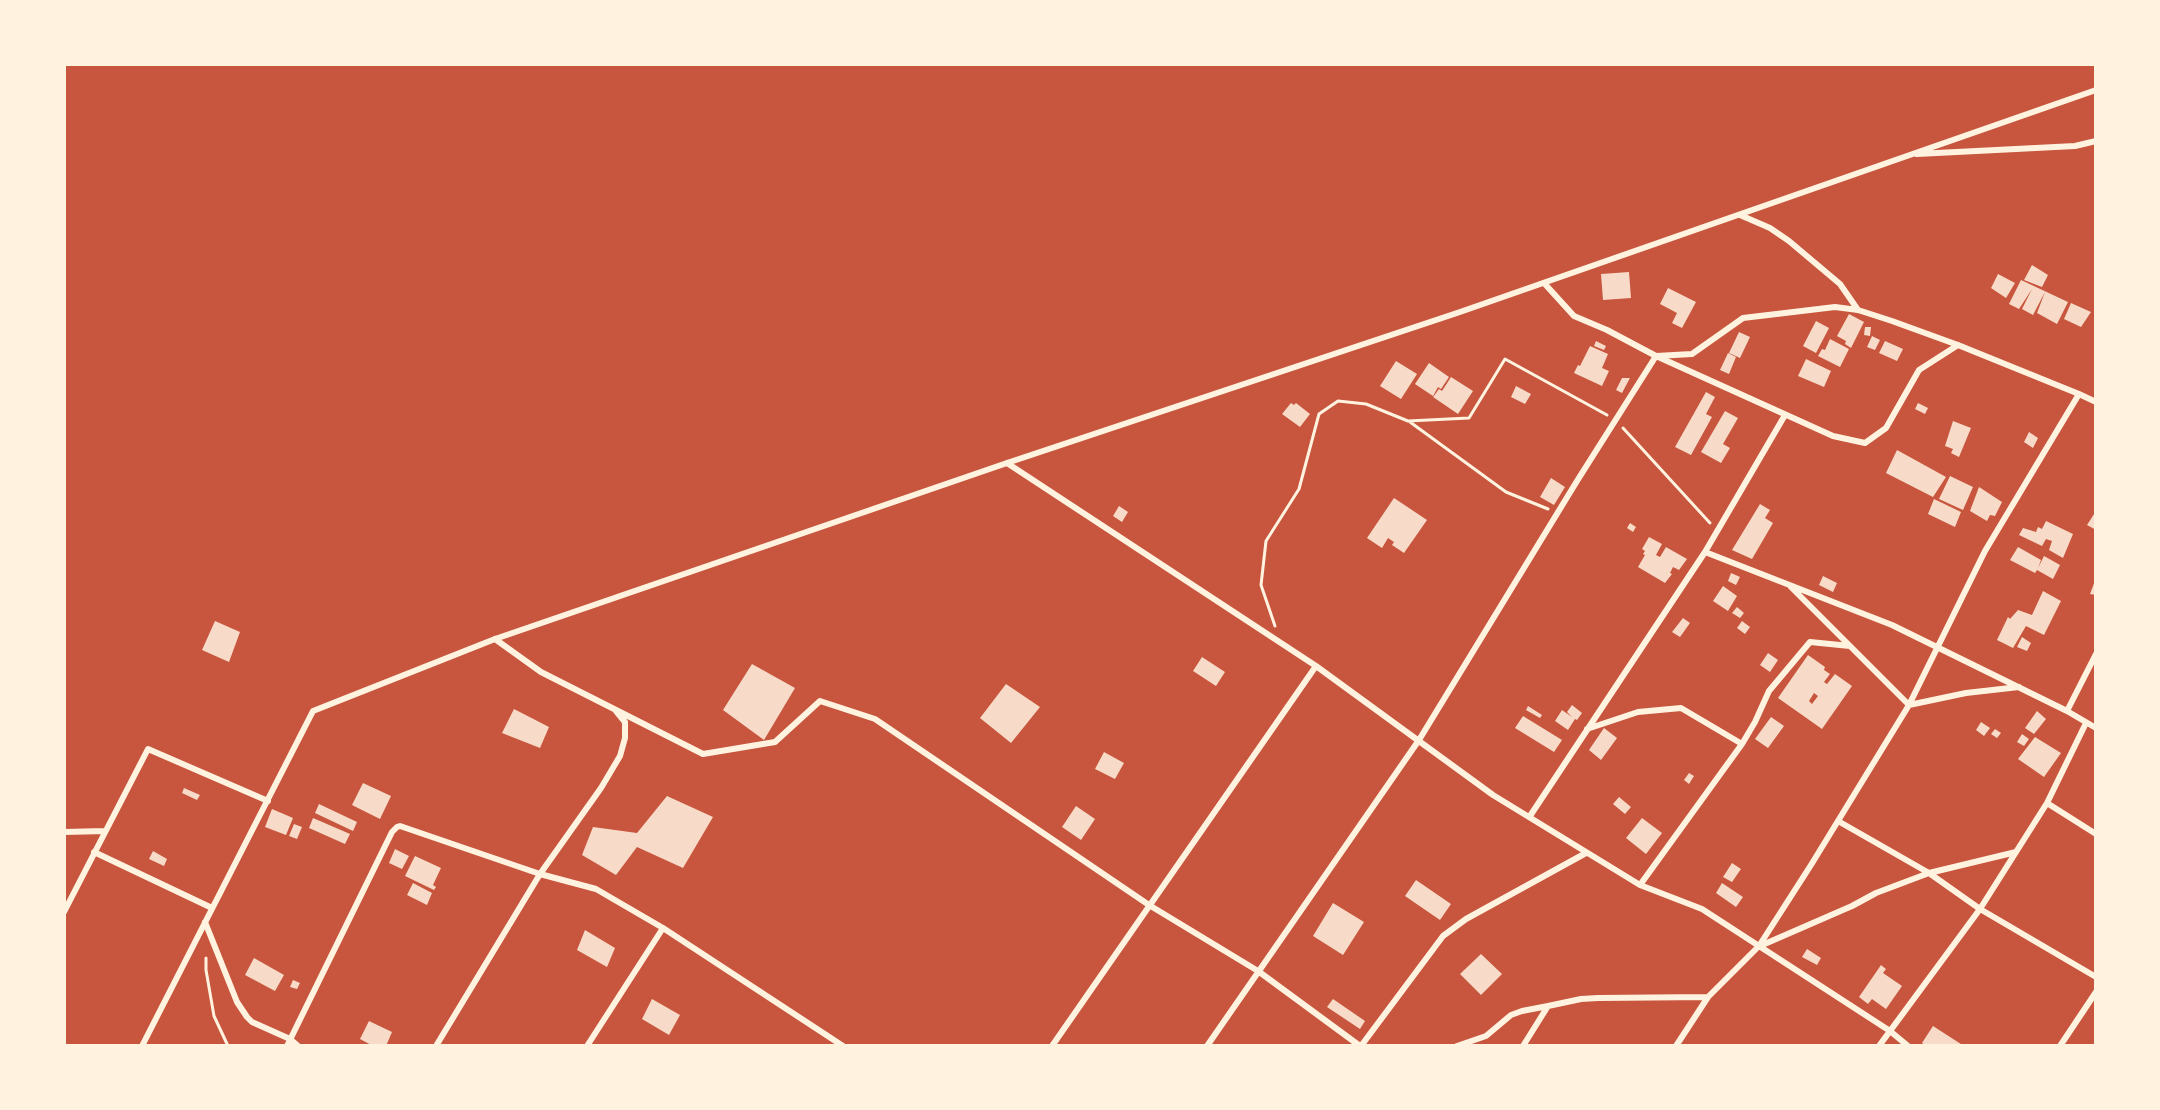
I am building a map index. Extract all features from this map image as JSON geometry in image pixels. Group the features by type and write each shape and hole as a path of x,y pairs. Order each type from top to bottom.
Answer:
{"street":[{"path":"142,1046 313,711 495,639 1007,463 1544,283 2096,90"},
{"path":"1910,154 2075,146 2096,141"},
{"path":"1740,215 1770,228 1789,241 1840,284 1858,310"},
{"path":"1544,283 1574,316 1785,415 1833,436 1864,443 1886,428 1919,370 1958,345"},
{"path":"1656,356 1692,354 1743,318 1835,307 1858,310 1958,345 2096,402"},
{"path":"1207,1046 1419,740 1656,356"},
{"path":"1676,1046 1708,997 1760,946 1838,820 1909,705 1985,551 2079,394"},
{"path":"1530,816 1705,552 1785,415"},
{"path":"1007,463 1316,666 1493,795 1640,885 1702,909 1890,1031 1908,1046"},
{"path":"1705,552 1892,625 2067,711 2096,728"},
{"path":"1788,585 1909,705"},
{"path":"436,1046 540,874 601,788 620,756 625,738 625,722 616,711 541,672 495,639"},
{"path":"1640,885 1742,744 1769,691 1810,642 1850,646"},
{"path":"2067,711 2096,654"},
{"path":"1052,1046 1316,666"},
{"path":"541,672 704,754 775,742 820,701 875,719 1149,905 1258,971 1360,1046 1443,936 1466,919 1586,853"},
{"path":"1909,705 1966,693 2019,687"},
{"path":"1587,729 1638,712 1681,708 1742,744"},
{"path":"1879,1046 1980,909 2047,803 2086,723"},
{"path":"64,912 148,749 268,801"},
{"path":"2047,803 2096,834"},
{"path":"1838,820 1929,873 1980,909 2096,977"},
{"path":"289,1042 397,826 540,874 596,889 663,928 843,1046"},
{"path":"64,832 105,831"},
{"path":"94,852 212,908"},
{"path":"1760,946 1852,906 1876,893 1929,873 2016,852"},
{"path":"206,922 237,1002 247,1017 252,1022 298,1046"},
{"path":"587,1046 663,928"},
{"path":"2060,1046 2096,992"},
{"path":"1457,1046 1486,1036 1511,1015 1522,1011 1590,999 1708,997"},
{"path":"1523,1046 1548,1006"}],"path":[{"path":"1408,421 1469,418 1505,359 1616,420 1718,531"},
{"path":"1281,643 1261,585 1266,541 1299,489 1319,414 1338,401 1366,404 1408,421 1506,492 1557,513"},
{"path":"206,951 206,970 214,1016 228,1046"}],"building":[{"path":"2032,265 2048,275 2042,287 2024,280"},
{"path":"1629,272 1631,298 1603,300 1601,274"},
{"path":"1998,274 2015,283 2006,298 1991,288"},
{"path":"2021,280 2068,302 2057,324 2037,313 2045,292 2033,315 2022,309 2032,289 2019,309 2009,304"},
{"path":"1668,288 1696,302 1682,328 1672,323 1677,313 1660,304"},
{"path":"2071,303 2091,312 2081,327 2064,319"},
{"path":"1849,314 1864,322 1851,348 1845,344 1846,341 1837,336"},
{"path":"1816,321 1829,328 1816,353 1803,346"},
{"path":"1865,327 1871,327 1870,336 1864,335"},
{"path":"1739,332 1750,337 1740,358 1729,353"},
{"path":"1872,336 1880,340 1875,350 1867,347"},
{"path":"1830,339 1849,349 1840,367 1818,356 1822,349 1825,350"},
{"path":"1596,341 1606,346 1604,350 1594,346"},
{"path":"1885,341 1903,349 1897,361 1879,353"},
{"path":"1590,346 1608,354 1602,368 1609,371 1602,386 1574,373"},
{"path":"1728,353 1736,357 1729,374 1720,370"},
{"path":"1806,359 1831,371 1824,387 1798,376"},
{"path":"1396,361 1417,374 1401,399 1380,386"},
{"path":"1429,363 1449,377 1441,389 1438,387 1433,396 1415,384"},
{"path":"1451,377 1473,391 1458,414 1433,397 1439,389 1442,391"},
{"path":"1622,378 1630,378 1622,393 1616,390"},
{"path":"1516,386 1531,394 1525,404 1511,397"},
{"path":"1706,392 1715,397 1706,414 1712,417 1691,455 1675,447"},
{"path":"1291,403 1294,405 1296,403 1310,414 1300,427 1282,414"},
{"path":"1918,403 1928,408 1925,414 1915,409"},
{"path":"1725,411 1738,418 1723,444 1730,448 1721,463 1701,452"},
{"path":"1953,421 1971,428 1959,457 1951,453 1953,449 1945,446"},
{"path":"2029,432 2038,438 2033,448 2024,442"},
{"path":"1897,450 1946,477 1933,497 1886,473"},
{"path":"1950,476 1973,487 1963,510 1939,499"},
{"path":"1551,478 1565,487 1554,505 1540,497"},
{"path":"1979,487 2002,502 1995,516 1990,515 1987,521 1970,511"},
{"path":"1394,498 1427,520 1404,553 1392,545 1394,542 1388,538 1382,548 1367,538"},
{"path":"1934,499 1961,512 1955,527 1928,514"},
{"path":"1760,504 1770,510 1765,518 1773,523 1752,559 1732,550"},
{"path":"1119,506 1128,512 1122,522 1113,516"},
{"path":"2096,511 2096,530 2087,525"},
{"path":"2046,521 2073,534 2063,558 2049,550 2052,541 2046,539 2042,546 2019,535 2023,528 2036,532 2038,527 2042,529"},
{"path":"1630,523 1636,527 1633,532 1627,528"},
{"path":"1649,537 1662,544 1656,555 1660,557 1666,547 1687,559 1679,570 1673,567 1670,573 1672,574 1665,583 1638,567 1645,555 1642,549"},
{"path":"2018,547 2041,560 2038,568 2044,556 2060,565 2053,579 2010,560"},
{"path":"1731,573 1740,577 1736,585 1728,581"},
{"path":"1823,576 1837,583 1833,592 1819,585"},
{"path":"2096,578 2096,595 2090,594"},
{"path":"1723,586 1737,596 1728,611 1713,601"},
{"path":"2043,591 2061,601 2044,635 2026,626 2013,648 1997,640 2008,617 2010,619 2018,610 2032,615"},
{"path":"1737,607 1744,613 1740,618 1732,613"},
{"path":"1683,618 1690,623 1680,637 1672,632"},
{"path":"215,621 240,632 229,662 202,650"},
{"path":"1742,621 1750,627 1745,634 1737,628"},
{"path":"2022,637 2031,643 2027,651 2017,647"},
{"path":"1768,653 1778,660 1770,672 1760,665"},
{"path":"1808,655 1825,667 1824,670 1830,674 1824,682 1827,684 1835,674 1852,686 1822,729 1778,698","holes":["1814,693 1818,696 1812,704 1809,701"]},
{"path":"1202,657 1225,672 1216,686 1193,671"},
{"path":"752,664 795,688 764,740 723,710"},
{"path":"1006,684 1040,707 1011,743 980,718"},
{"path":"1572,705 1582,713 1568,730 1555,721 1562,710 1572,717 1567,712"},
{"path":"1528,706 1542,715 1540,718 1526,710"},
{"path":"514,709 549,727 540,748 502,733"},
{"path":"2037,711 2046,719 2034,734 2025,728"},
{"path":"1523,716 1562,740 1554,752 1515,728"},
{"path":"1771,717 1784,726 1768,748 1755,739"},
{"path":"1981,722 1990,728 1984,736 1976,730"},
{"path":"1604,728 1617,738 1601,760 1589,750"},
{"path":"1995,729 2001,733 1997,738 1991,734"},
{"path":"2022,734 2029,739 2024,746 2017,742"},
{"path":"2035,737 2061,753 2044,777 2018,759"},
{"path":"1104,752 1124,763 1115,779 1095,769"},
{"path":"1689,773 1694,776 1689,784 1684,780"},
{"path":"363,783 391,796 380,819 352,805"},
{"path":"184,788 200,795 197,800 182,793"},
{"path":"667,796 713,817 683,868 637,847 616,875 582,855 593,827 637,833"},
{"path":"1619,797 1631,807 1625,814 1613,804"},
{"path":"319,804 357,822 353,831 315,813"},
{"path":"1076,806 1095,819 1081,840 1062,827"},
{"path":"272,809 293,818 286,835 265,827"},
{"path":"313,818 350,834 345,844 309,828"},
{"path":"1642,818 1662,833 1646,854 1626,838"},
{"path":"294,824 302,827 297,839 289,836"},
{"path":"395,849 409,856 402,869 389,863"},
{"path":"153,851 167,859 164,866 149,859"},
{"path":"415,856 441,868 433,885 436,887 434,890 405,876"},
{"path":"1732,863 1741,869 1732,882 1723,877"},
{"path":"1416,880 1451,904 1440,920 1405,896"},
{"path":"413,883 432,893 427,905 407,895"},
{"path":"1722,883 1743,897 1736,907 1716,893"},
{"path":"1333,903 1364,922 1343,955 1313,936"},
{"path":"585,930 615,948 607,967 577,950"},
{"path":"1807,949 1821,958 1817,965 1802,957"},
{"path":"1481,954 1502,974 1481,995 1460,974"},
{"path":"254,958 284,975 275,991 245,975"},
{"path":"1881,965 1886,969 1883,973 1902,986 1886,1009 1872,999 1868,1004 1859,997"},
{"path":"293,980 300,983 297,989 290,987"},
{"path":"652,999 680,1015 669,1035 642,1019"},
{"path":"1333,999 1365,1021 1360,1029 1327,1007"},
{"path":"369,1021 392,1032 386,1046 373,1046 360,1039"},
{"path":"1933,1026 1964,1046 1926,1046 1922,1043"}]}
